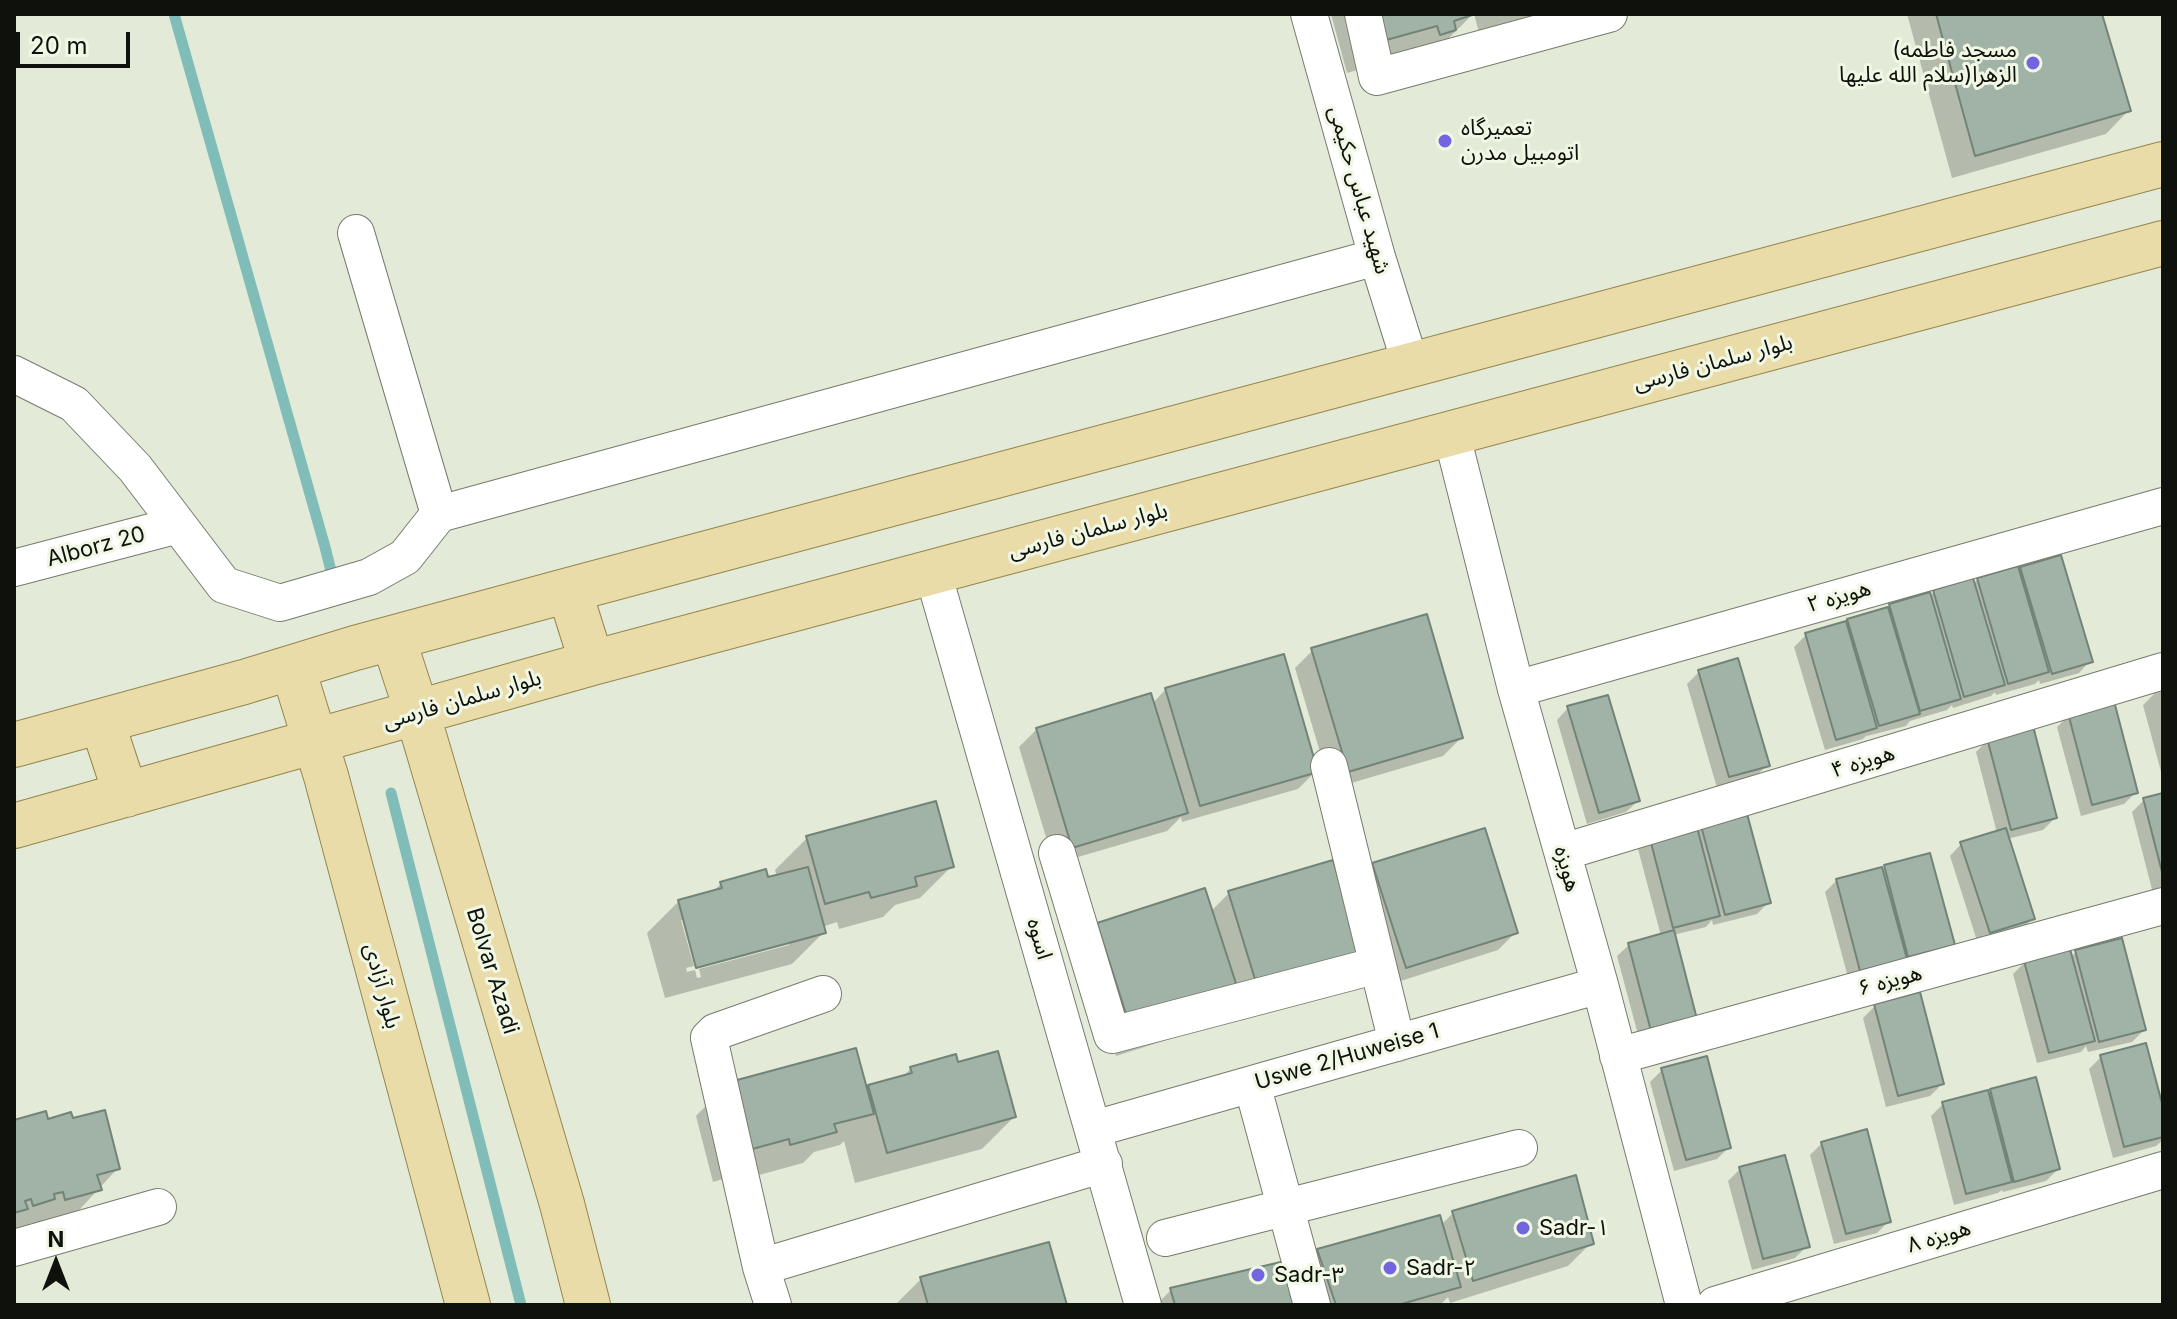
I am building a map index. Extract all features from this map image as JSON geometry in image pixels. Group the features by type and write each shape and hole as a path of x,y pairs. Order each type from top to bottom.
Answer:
{"main road":[{"path":"14,745 569,590 2163,164"},
{"name":"بلوار سلمان فارسی","path":"14,826 592,663 2163,243"},
{"path":"569,590 592,663"},
{"name":"Bolvar Azadi","path":"393,638 562,1204 588,1305"},
{"name":"بلوار آزادی","path":"293,669 316,740 468,1305"},
{"path":"102,722 126,795"}],"street":[{"name":"شهید عباس حکیمی","path":"1309,14 1411,366"},
{"path":"1363,14 1377,77 1609,14"},
{"path":"356,233 439,514"},
{"path":"14,374 74,404 135,468 224,585 280,603 369,577 405,557 439,514 1377,257"},
{"name":"هویزه","path":"1451,432 1516,689 1600,985 1684,1305"},
{"name":"هویزه ۲","path":"1516,689 2163,506"},
{"name":"Alborz 20","path":"14,568 178,525"},
{"name":"اسوه","path":"933,573 1143,1305"},
{"name":"هویزه ۴","path":"1563,852 2163,671"},
{"path":"1329,766 1397,1043"},
{"path":"1057,853 1112,1035 1378,965"},
{"name":"هویزه ۶","path":"1618,1056 2163,906"},
{"name":"Uswe 2/Huweise 1","path":"1094,1129 1600,985"},
{"path":"773,1305 761,1267 709,1038 715,1032 823,994"},
{"path":"1252,1084 1312,1305"},
{"path":"1165,1238 1519,1148"},
{"path":"761,1267 1104,1164"},
{"name":"هویزه ۸","path":"1715,1305 2163,1170"},
{"path":"14,1248 158,1207"}],"building":[{"path":"1371,14 1475,14 1454,21 1456,30 1440,35 1437,26 1379,42"},
{"name":"(مسجد فاطمه الزهرا(سلام الله علیها","path":"1936,14 2102,14 2131,111 1975,156"},
{"path":"2061,555 2093,662 2052,674 2020,567"},
{"path":"2018,566 2049,672 2008,684 1977,578"},
{"path":"1973,578 2005,685 1964,697 1933,590"},
{"path":"1930,592 1961,699 1920,711 1889,604"},
{"path":"1888,607 1920,714 1879,726 1847,619"},
{"path":"1427,614 1463,738 1348,772 1311,648"},
{"path":"1846,621 1877,728 1836,740 1805,633"},
{"path":"1284,654 1318,772 1200,806 1165,688"},
{"path":"1738,658 1770,766 1729,777 1698,670"},
{"path":"1151,693 1188,813 1072,848 1036,728"},
{"path":"1608,695 1640,801 1599,813 1567,706"},
{"path":"2114,701 2138,793 2092,805 2068,713"},
{"path":"2033,726 2057,818 2011,830 1987,738"},
{"path":"2163,793 2163,876 2143,798"},
{"path":"936,801 954,867 915,877 917,886 871,898 869,892 825,904 806,836"},
{"path":"1746,810 1771,903 1725,915 1700,822"},
{"path":"1696,823 1720,916 1673,928 1649,835"},
{"path":"1485,828 1518,933 1406,968 1372,863"},
{"path":"2006,828 2035,919 1990,933 1960,842"},
{"path":"1930,853 1955,945 1908,957 1884,865"},
{"path":"1333,860 1365,968 1261,999 1228,891"},
{"path":"808,867 826,933 696,968 678,900 722,888 720,882 766,869 768,877"},
{"path":"1882,867 1907,959 1860,971 1836,879"},
{"path":"1205,888 1243,1005 1134,1039 1097,923"},
{"path":"1674,930 1698,1023 1652,1035 1628,943"},
{"path":"2122,938 2146,1030 2099,1042 2075,950"},
{"path":"2070,949 2095,1041 2049,1053 2024,961"},
{"path":"1920,992 1944,1084 1898,1096 1874,1004"},
{"path":"2146,1043 2163,1107 2163,1137 2124,1147 2100,1055"},
{"path":"856,1048 874,1114 834,1124 837,1132 790,1145 789,1139 745,1151 726,1083"},
{"path":"998,1051 1016,1117 887,1153 868,1085 912,1073 910,1067 956,1054 958,1062"},
{"path":"1707,1056 1731,1148 1686,1160 1661,1068"},
{"path":"2036,1077 2060,1169 2014,1182 1990,1089"},
{"path":"1988,1090 2012,1182 1966,1194 1942,1102"},
{"path":"105,1110 120,1169 97,1175 102,1190 65,1200 63,1192 54,1194 55,1199 33,1206 31,1199 25,1201 28,1209 14,1213 14,1120 46,1111 48,1119 71,1112 73,1118"},
{"path":"1867,1129 1891,1222 1846,1234 1821,1142"},
{"path":"1785,1155 1810,1247 1763,1259 1739,1167"},
{"name":"Sadr-۱","path":"1576,1175 1594,1244 1473,1281 1452,1211"},
{"name":"Sadr-۲","path":"1440,1215 1461,1287 1398,1305 1336,1305 1317,1249"},
{"path":"1049,1242 1067,1305 928,1305 920,1277"},
{"name":"Sadr-۳","path":"1285,1261 1298,1305 1175,1305 1170,1288"}],"waterway":[{"path":"174,14 334,583"},
{"path":"391,793 521,1305"}],"place":[{"name":"(مسجد فاطمه الزهرا(سلام الله علیها","path":"2033,63"},
{"name":"تعمیرگاه اتومبیل مدرن","path":"1445,141"},
{"name":"Sadr-۱","path":"1523,1228"},
{"name":"Sadr-۲","path":"1390,1268"},
{"name":"Sadr-۳","path":"1258,1275"}]}
